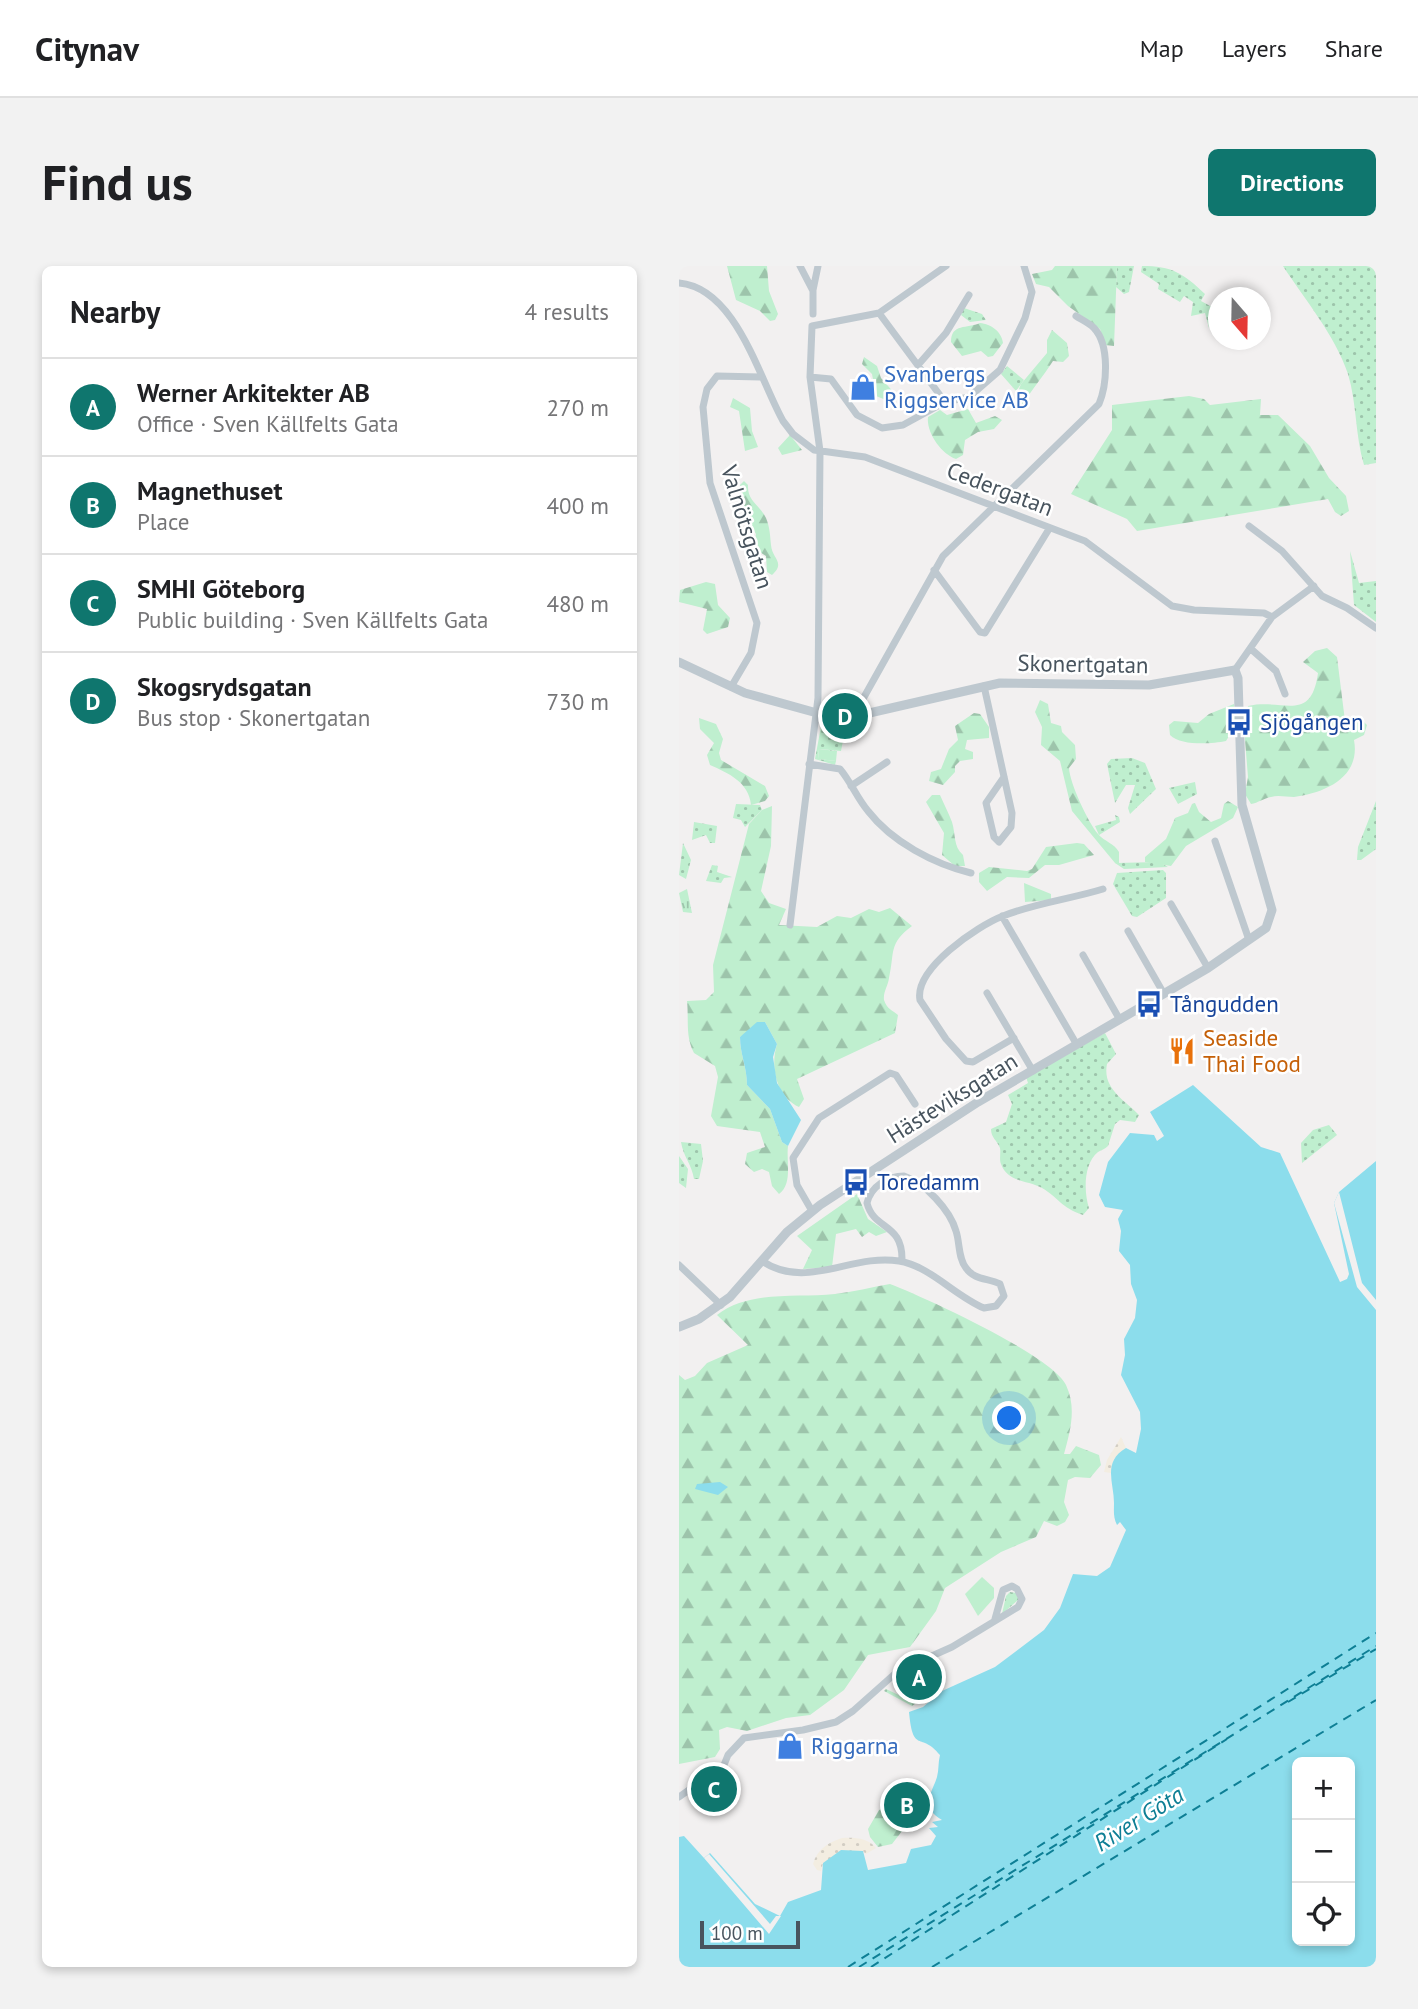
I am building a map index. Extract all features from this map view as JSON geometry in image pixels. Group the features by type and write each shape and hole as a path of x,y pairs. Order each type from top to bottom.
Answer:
{"street":[{"path":"800,266 813,290"},
{"path":"813,314 813,290 818,266"},
{"path":"790,925 817,713 820,451 810,377 812,326 879,313 946,266"},
{"path":"810,377 831,379 857,415 882,428 903,425 946,402 974,394 1004,366 1030,301 1032,292 1024,266"},
{"path":"679,283 703,288 720,304 736,326 788,429 807,445 820,451"},
{"path":"918,365 946,333 968,295"},
{"path":"879,313 946,402"},
{"path":"857,718 859,706 947,551 1091,413 1101,399 1105,370 1100,340 1095,329 1076,316"},
{"name":"Valnötsgatan","path":"731,687 751,653 757,623 711,488 703,407 708,389 717,376 760,377"},
{"name":"Cedergatan","path":"820,451 865,457 1094,546 1172,606 1194,610 1257,612 1272,617"},
{"path":"1249,526 1279,548 1326,599 1347,608 1376,628"},
{"path":"935,570 984,633 1049,529"},
{"path":"1235,670 1272,617 1314,586"},
{"path":"1251,649 1276,671 1285,694"},
{"name":"Skonertgatan","path":"679,662 731,687 817,713 857,718 1010,682 1149,685 1235,670"},
{"name":"Hästeviksgatan","path":"679,1327 721,1304 787,1232 812,1211 978,1102 1164,995 1266,928 1272,915 1272,906 1242,805 1238,678 1235,670"},
{"path":"984,686 1004,777 1012,822 1006,836 999,842 994,837 986,803 1004,777"},
{"path":"851,786 887,762"},
{"path":"809,764 840,769 869,813 888,832 928,856 971,873"},
{"path":"1216,841 1249,940"},
{"path":"1014,1038 973,1062 966,1061 946,1039 919,996 922,981 932,966 1002,916 1103,888"},
{"path":"1171,904 1208,968"},
{"path":"1002,916 1077,1045"},
{"path":"1128,931 1164,995"},
{"path":"1083,955 1120,1020"},
{"path":"987,993 1033,1071"},
{"path":"812,1211 797,1185 793,1158 819,1118 890,1073 896,1075 915,1104"},
{"path":"762,1261 776,1270 799,1273 837,1269 876,1260 902,1261 983,1308 996,1306 1003,1300 1000,1284 973,1276 963,1265 956,1229 939,1202 911,1178 896,1176 877,1187 867,1203 872,1216 892,1229 900,1240 902,1261"},
{"path":"679,1265 721,1304"},
{"path":"679,1797 724,1765 728,1755 747,1736 777,1735 836,1722 853,1711 898,1671 946,1650 1018,1606 1022,1599 1017,1589 1012,1586 1003,1590 995,1619"}],"green space":[{"path":"727,266 767,266 769,291 778,314 775,320 770,321 760,311 736,300"},
{"path":"1055,266 1117,266 1114,346 1105,345 1100,329 1068,306 1049,287 1036,284 1032,274 1052,270"},
{"path":"1117,266 1134,266 1129,292 1124,294 1116,287"},
{"path":"1142,266 1161,267 1183,276 1205,294 1201,301 1208,305 1208,324 1205,313 1191,316 1193,302 1184,296 1180,302 1158,289 1159,284 1141,272"},
{"path":"1283,266 1376,266 1376,463 1364,465 1351,385 1342,360 1328,332"},
{"path":"964,308 982,314 986,320 970,322 961,315"},
{"path":"980,323 995,329 1001,335 1003,343 993,356 988,357 981,351 962,356 951,342 954,332"},
{"path":"1052,330 1067,343 1069,356 1063,362 1053,361 1022,406 1014,402 1021,384 1047,353 1047,340"},
{"path":"864,357 877,366 881,378 896,395 895,399 886,400 876,396 872,374 862,364"},
{"path":"1007,366 1024,380 1016,391 1001,374"},
{"path":"1189,396 1204,399 1210,405 1261,399 1260,415 1278,415 1310,446 1329,478 1346,496 1349,511 1341,516 1335,512 1328,499 1137,531 1127,519 1071,494 1112,430 1112,405"},
{"path":"733,398 750,408 752,431 758,447 745,451 739,411 730,407"},
{"path":"968,409 976,423 995,416 1002,420 994,429 978,432 965,440 963,455 956,459 936,442 929,429 928,417 940,410 947,415"},
{"path":"790,435 802,450 782,455 778,448"},
{"path":"744,481 770,531 772,550 778,563 772,575 767,572 766,556 749,545 755,540 756,534 742,511 740,485"},
{"path":"1350,551 1359,583 1376,581 1376,622 1354,605"},
{"path":"706,582 715,584 718,605 730,618 728,627 707,634 703,630 707,609 679,602 680,590"},
{"path":"1327,648 1337,657 1345,721 1364,722 1367,725 1364,735 1354,740 1352,764 1338,781 1317,792 1294,797 1274,796 1251,804 1245,794 1248,777 1244,728 1248,706 1293,706 1309,699 1318,673 1303,662 1315,651"},
{"path":"1040,700 1048,704 1051,723 1061,726 1062,732 1075,745 1076,759 1069,768 1076,793 1098,834 1119,852 1119,864 1115,863 1072,811 1060,761 1041,745 1042,727 1035,712"},
{"path":"1234,704 1235,726 1226,741 1189,743 1170,735 1169,725 1174,721 1198,723 1209,714"},
{"path":"974,713 980,714 989,727 989,738 967,740 965,749 973,752 973,759 960,761 955,766 955,772 943,785 929,781 931,772 941,769 949,749 958,740 955,726"},
{"path":"699,718 716,724 723,739 719,753 721,760 765,786 769,796 765,801 751,805 742,784 710,765 707,755 714,743 700,729"},
{"path":"822,721 846,725 841,751 819,749 818,759 836,761 835,765 815,759"},
{"path":"819,749 837,751 836,761 818,759"},
{"path":"1132,758 1145,763 1156,789 1130,814 1128,808 1135,785 1126,785 1115,803 1107,764 1111,759"},
{"path":"1195,782 1197,794 1178,804 1169,788"},
{"path":"932,795 940,795 952,822 956,844 963,855 965,866 955,866 942,855 944,833 926,802"},
{"path":"1228,801 1238,807 1233,818 1186,846 1171,866 1145,862 1145,857 1166,839 1175,818 1188,813 1192,804 1195,803 1199,812 1211,822 1221,818 1224,804"},
{"path":"1376,801 1376,849 1357,860 1358,847"},
{"path":"736,804 760,805 762,810 745,827 741,820 733,818"},
{"path":"772,806 771,846 761,891 769,903 786,909 779,925 817,927 837,916 851,918 869,909 879,912 890,908 912,926 896,944 884,994 887,1005 898,1015 895,1033 797,1079 804,1099 799,1107 785,1096 780,1088 774,1062 777,1044 765,1022 740,1037 747,1085 770,1109 782,1142 788,1146 786,1184 779,1194 772,1186 769,1172 762,1169 754,1172 745,1164 747,1153 765,1147 760,1132 717,1126 711,1116 718,1077 715,1066 694,1053 691,1047 687,1001 706,1000 714,992 713,965 749,824 762,810"},
{"path":"1115,815 1120,822 1099,835 1095,826 1116,820"},
{"path":"694,822 717,826 715,843 710,843 706,835 692,840"},
{"path":"683,843 691,860 686,879 679,875"},
{"path":"1084,844 1094,855 1059,865 1045,865 1029,878 1007,877 987,891 979,882 979,873 989,867 1027,871 1032,869 1046,847"},
{"path":"1159,862 1168,867 1124,869 1115,863"},
{"path":"712,865 718,866 717,872 732,877 724,878 721,883 706,881"},
{"path":"1163,870 1166,873 1166,898 1137,917 1132,916 1113,884 1117,873"},
{"path":"1024,883 1051,894 1051,900 1025,902"},
{"path":"687,889 692,913 683,912 679,893"},
{"path":"1105,1033 1116,1054 1107,1064 1108,1080 1116,1093 1139,1115 1135,1122 1120,1120 1115,1124 1108,1146 1093,1157 1086,1179 1089,1208 1083,1215 1069,1209 1037,1185 1008,1175 1001,1164 1000,1148 991,1129 1006,1122 1012,1104 1008,1095 1028,1083 1026,1077"},
{"path":"1329,1125 1337,1135 1302,1163 1301,1143 1313,1130"},
{"path":"681,1142 701,1144 703,1161 699,1179 694,1179"},
{"path":"679,1156 688,1169 686,1188 679,1183"},
{"path":"857,1194 868,1219 887,1232 876,1236 869,1232 862,1237 856,1229 836,1234 832,1267 803,1269 812,1250 797,1236"},
{"path":"890,1284 986,1328 1056,1373 1066,1385 1072,1411 1064,1454 1070,1454 1076,1446 1099,1455 1101,1465 1090,1478 1075,1477 1068,1480 1064,1502 1069,1515 1065,1522 1057,1526 1044,1521 1036,1537 1001,1552 945,1588 936,1611 910,1647 868,1655 844,1690 810,1715 786,1718 747,1731 727,1727 719,1730 720,1749 715,1757 679,1764 679,1375 685,1380 695,1376 707,1363 748,1345 717,1315 730,1307 758,1298 835,1294"},
{"path":"982,1577 994,1588 994,1598 978,1616 965,1594"},
{"path":"1010,1592 1016,1593 1019,1599 1002,1614 1006,1596"},
{"path":"933,1680 939,1687 912,1706 884,1691 886,1689 905,1698 913,1693 919,1695 922,1688 928,1690"},
{"path":"900,1801 905,1809 914,1807 916,1819 906,1826 892,1844 878,1847 870,1837 868,1829 879,1810"}],"sand":[{"path":"1121,1437 1126,1448 1114,1459 1111,1473 1104,1472 1107,1460"},
{"path":"842,1838 865,1840 876,1848 866,1854 863,1851 823,1863 821,1871 817,1870 813,1864 817,1854 828,1844"}],"water":[{"path":"757,1022 765,1022 777,1044 773,1057 777,1083 801,1120 788,1146 782,1142 770,1109 747,1085 740,1037"},
{"name":"River Göta","path":"1193,1085 1261,1147 1280,1153 1340,1282 1347,1279 1349,1274 1334,1203 1339,1192 1376,1161 1376,1967 679,1967 679,1837 684,1836 704,1858 710,1853 755,1904 780,1916 788,1902 821,1890 823,1863 841,1850 863,1851 868,1870 906,1863 911,1849 931,1845 936,1836 929,1828 938,1827 932,1822 942,1820 929,1805 938,1774 940,1755 916,1738 909,1712 923,1707 942,1691 995,1667 1044,1630 1060,1608 1073,1574 1097,1576 1110,1567 1126,1530 1120,1522 1117,1525 1115,1519 1112,1466 1114,1460 1126,1448 1136,1453 1141,1429 1140,1412 1121,1375 1125,1355 1124,1339 1135,1318 1137,1300 1131,1284 1130,1265 1119,1251 1121,1231 1118,1219 1123,1210 1105,1207 1099,1195 1108,1162 1130,1133 1154,1135 1157,1141 1164,1136 1150,1112"},
{"path":"720,1482 728,1487 718,1495 695,1489 697,1484"}],"pier":[{"path":"1339,1192 1362,1283 1376,1300 1376,1310 1357,1287 1334,1203"},
{"path":"709,1854 770,1924 776,1916 781,1916 769,1934 704,1858"}],"ferry route":[{"path":"848,1967 1376,1633"},
{"path":"859,1967 1376,1646"},
{"path":"1288,1702 1376,1649"},
{"path":"932,1967 1376,1700"},
{"path":"871,1967 1227,1739"}],"place":[{"name":"Svanbergs Riggservice AB","path":"863,387"},
{"name":"Skogsrydsgatan","path":"845,716"},
{"name":"Sjögången","path":"1239,722"},
{"name":"Tångudden","path":"1149,1004"},
{"name":"Seaside Thai Food","path":"1182,1051"},
{"name":"Toredamm","path":"856,1182"},
{"name":"Werner Arkitekter AB","path":"919,1677"},
{"name":"Riggarna","path":"790,1746"},
{"name":"SMHI Göteborg","path":"714,1789"},
{"name":"Magnethuset","path":"907,1805"}]}
